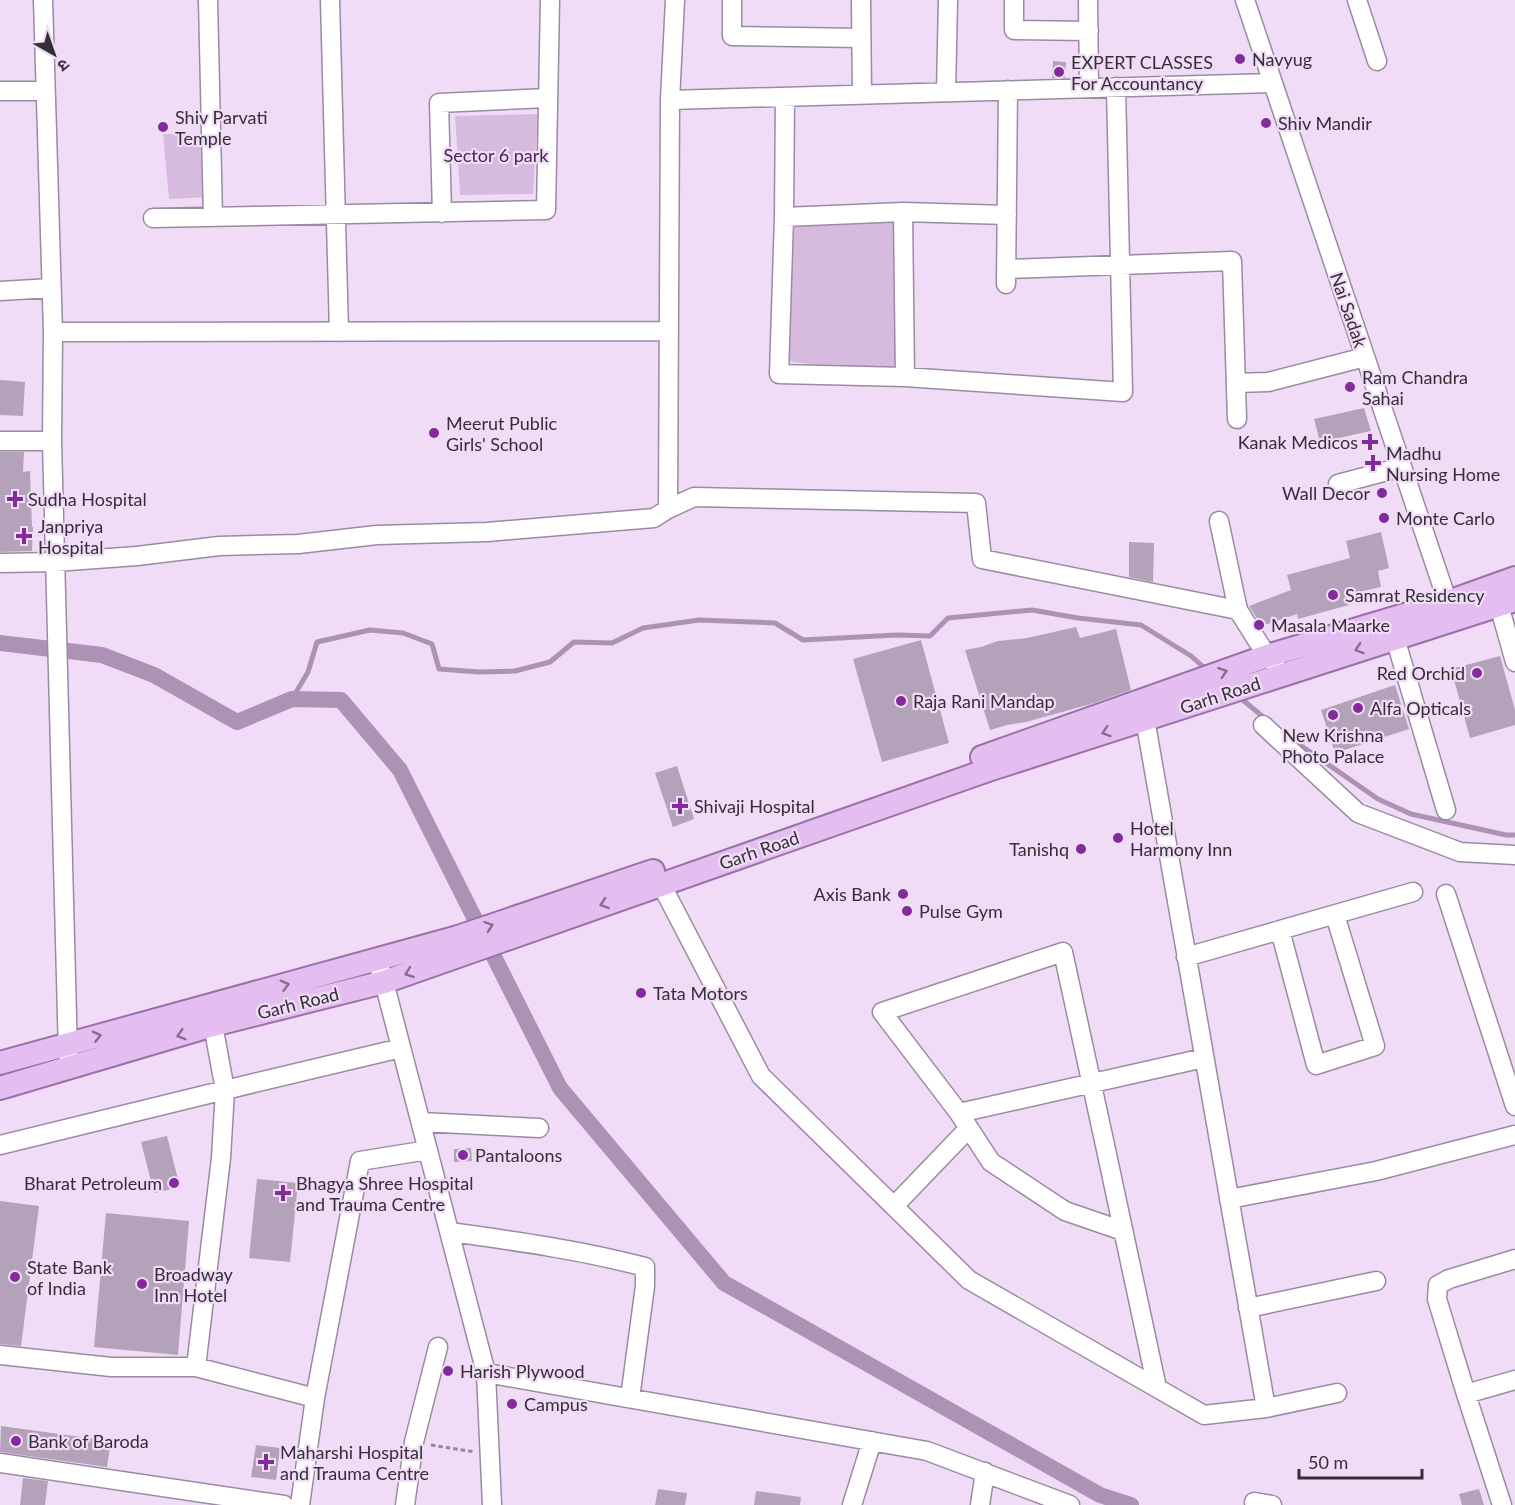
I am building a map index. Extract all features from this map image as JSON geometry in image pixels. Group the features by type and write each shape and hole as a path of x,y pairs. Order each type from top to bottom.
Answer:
{"main road":[{"name":"Garh Road","path":"0,1088 213,1025 384,982 461,945 1023,750 1197,692 1275,677 1395,638 1515,578"},
{"name":"Garh Road","path":"1197,692 1260,659 1451,611 1507,602"},
{"name":"Garh Road","path":"523,923 661,884 777,836"},
{"name":"Garh Road","path":"0,1063 376,960 461,945"}],"street":[{"path":"43,0 53,332 52,441 68,1069"},
{"path":"208,0 213,217"},
{"path":"330,0 339,332"},
{"path":"153,218 546,210 550,0"},
{"path":"668,509 670,99 675,0"},
{"path":"732,0 732,36 861,38"},
{"path":"861,0 862,94"},
{"path":"946,92 948,0"},
{"path":"1014,0 1014,30 1089,31"},
{"path":"1089,0 1089,87"},
{"name":"Nai Sadak","path":"1245,0 1451,611"},
{"path":"1357,0 1377,61"},
{"path":"670,99 1273,83"},
{"path":"785,96 779,374 904,377 1123,392 1116,87"},
{"path":"1008,90 1006,276 1120,266 1232,261 1237,419"},
{"path":"0,91 45,91"},
{"path":"442,213 439,103 548,98"},
{"path":"784,217 903,212 1006,215"},
{"path":"903,212 904,377"},
{"path":"0,291 51,288"},
{"path":"53,332 668,331"},
{"path":"1236,383 1268,382 1365,357"},
{"path":"0,441 52,441"},
{"path":"1338,484 1402,467"},
{"path":"0,563 55,562 137,556 219,546 298,544 377,535 487,532 654,518 694,497 976,503 982,559 1238,610"},
{"path":"1219,520 1238,610 1260,659 1275,677"},
{"path":"1507,602 1515,662"},
{"path":"1395,638 1446,810"},
{"path":"1142,710 1266,1408"},
{"path":"1263,725 1358,813 1460,852 1515,855"},
{"path":"661,884 761,1076 969,1280 1204,1415 1266,1408 1337,1393"},
{"path":"1186,957 1413,892"},
{"path":"1446,894 1515,1106"},
{"path":"1280,930 1316,1065 1374,1046 1335,915"},
{"path":"1123,1231 1065,1211 991,1162 959,1113 882,1012 1063,952 1157,1388"},
{"path":"376,960 384,982 486,1373 492,1505"},
{"path":"196,1367 221,1158 225,1090 213,1025"},
{"path":"0,1145 401,1048"},
{"path":"959,1113 1204,1058"},
{"path":"421,1122 539,1128"},
{"path":"894,1206 969,1128"},
{"path":"1229,1199 1376,1171 1515,1135"},
{"path":"300,1505 315,1398 360,1161 428,1150"},
{"path":"450,1232 532,1244 615,1259 645,1267 645,1286 630,1398"},
{"path":"1502,1505 1437,1299 1438,1285 1449,1279 1515,1259"},
{"path":"1248,1308 1376,1281"},
{"path":"405,1505 414,1442 438,1347"},
{"path":"0,1355 111,1367 196,1367 315,1398"},
{"path":"486,1373 927,1450 1070,1505"},
{"path":"1466,1394 1515,1380"},
{"path":"852,1505 872,1441"},
{"path":"0,1463 284,1505"},
{"path":"980,1505 985,1472"},
{"path":"1254,1502 1272,1505"}],"path":[{"path":"414,1442 481,1452"}],"green space":[{"name":"Sector 6 park","path":"538,114 533,194 460,195 455,116"},
{"path":"163,134 208,134 208,197 169,199"},
{"path":"903,212 905,377 779,360 784,217"}],"building":[{"name":"EXPERT CLASSES For Accountancy","path":"1053,61 1066,62 1065,78 1052,78"},
{"path":"0,380 25,382 23,416 0,415"},
{"path":"1364,408 1371,431 1320,442 1314,419"},
{"path":"0,452 24,452 23,472 30,471 32,551 0,552"},
{"path":"1381,532 1389,568 1378,571 1381,587 1346,595 1349,605 1298,619 1297,614 1262,626 1249,606 1291,590 1287,575 1350,558 1346,541"},
{"path":"1129,542 1154,543 1153,582 1129,577"},
{"path":"1076,627 1080,638 1116,629 1131,690 1091,704 990,730 965,650 998,641 1027,638"},
{"name":"Raja Rani Mandap","path":"921,640 949,743 882,762 853,659"},
{"path":"1500,656 1515,710 1515,725 1470,738 1451,669"},
{"path":"1395,685 1409,729 1335,753 1321,710"},
{"path":"677,766 694,819 673,827 655,773"},
{"path":"167,1136 180,1187 154,1193 141,1142"},
{"name":"Pantaloons","path":"471,1148 472,1161 454,1162 454,1149"},
{"path":"257,1179 298,1183 290,1262 249,1258"},
{"name":"State Bank of India","path":"0,1201 39,1206 21,1346 0,1344"},
{"name":"Broadway Inn Hotel","path":"106,1213 189,1221 178,1355 94,1347"},
{"path":"1,1426 111,1441 107,1467 0,1452"},
{"path":"256,1445 280,1448 276,1480 251,1477"},
{"path":"23,1478 48,1481 45,1505 20,1505"},
{"path":"658,1489 687,1493 685,1505 655,1505"},
{"path":"1479,1489 1484,1505 1462,1505 1459,1494"},
{"path":"756,1491 801,1497 800,1505 754,1505"}],"waterway":[{"path":"292,699 308,672 317,642 370,630 403,633 432,644 439,669 479,672 515,671 550,662 574,642 612,643 643,628 699,620 775,623 803,640 896,635 930,636 948,618 1032,610 1141,625 1191,656 1208,671"},
{"path":"0,643 102,655 154,675 237,722 292,699 341,700 400,770 560,1088 724,1283 1100,1495 1131,1505"},
{"path":"1238,696 1268,721"},
{"path":"1287,736 1378,799 1411,814 1515,835"}],"place":[{"name":"Navyug","path":"1240,59"},
{"name":"EXPERT CLASSES For Accountancy","path":"1059,72"},
{"name":"Shiv Mandir","path":"1266,123"},
{"name":"Shiv Parvati Temple","path":"163,127"},
{"name":"Ram Chandra Sahai","path":"1350,387"},
{"name":"Meerut Public Girls' School","path":"434,433"},
{"name":"Kanak Medicos","path":"1370,442"},
{"name":"Madhu Nursing Home","path":"1373,463"},
{"name":"Wall Decor","path":"1382,493"},
{"name":"Sudha Hospital","path":"15,499"},
{"name":"Monte Carlo","path":"1384,518"},
{"name":"Janpriya Hospital","path":"24,536"},
{"name":"Samrat Residency","path":"1333,595"},
{"name":"Masala Maarke","path":"1259,625"},
{"name":"Red Orchid","path":"1477,673"},
{"name":"Raja Rani Mandap","path":"901,701"},
{"name":"Alfa Opticals","path":"1358,708"},
{"name":"New Krishna Photo Palace","path":"1333,715"},
{"name":"Shivaji Hospital","path":"680,806"},
{"name":"Hotel Harmony Inn","path":"1118,838"},
{"name":"Tanishq","path":"1081,849"},
{"name":"Axis Bank","path":"903,894"},
{"name":"Pulse Gym","path":"907,911"},
{"name":"Tata Motors","path":"641,993"},
{"name":"Pantaloons","path":"463,1155"},
{"name":"Bharat Petroleum","path":"174,1183"},
{"name":"Bhagya Shree Hospital and Trauma Centre","path":"283,1193"},
{"name":"State Bank of India","path":"15,1277"},
{"name":"Broadway Inn Hotel","path":"142,1284"},
{"name":"Harish Plywood","path":"448,1371"},
{"name":"Campus","path":"512,1404"},
{"name":"Bank of Baroda","path":"16,1441"},
{"name":"Maharshi Hospital and Trauma Centre","path":"266,1462"}]}
